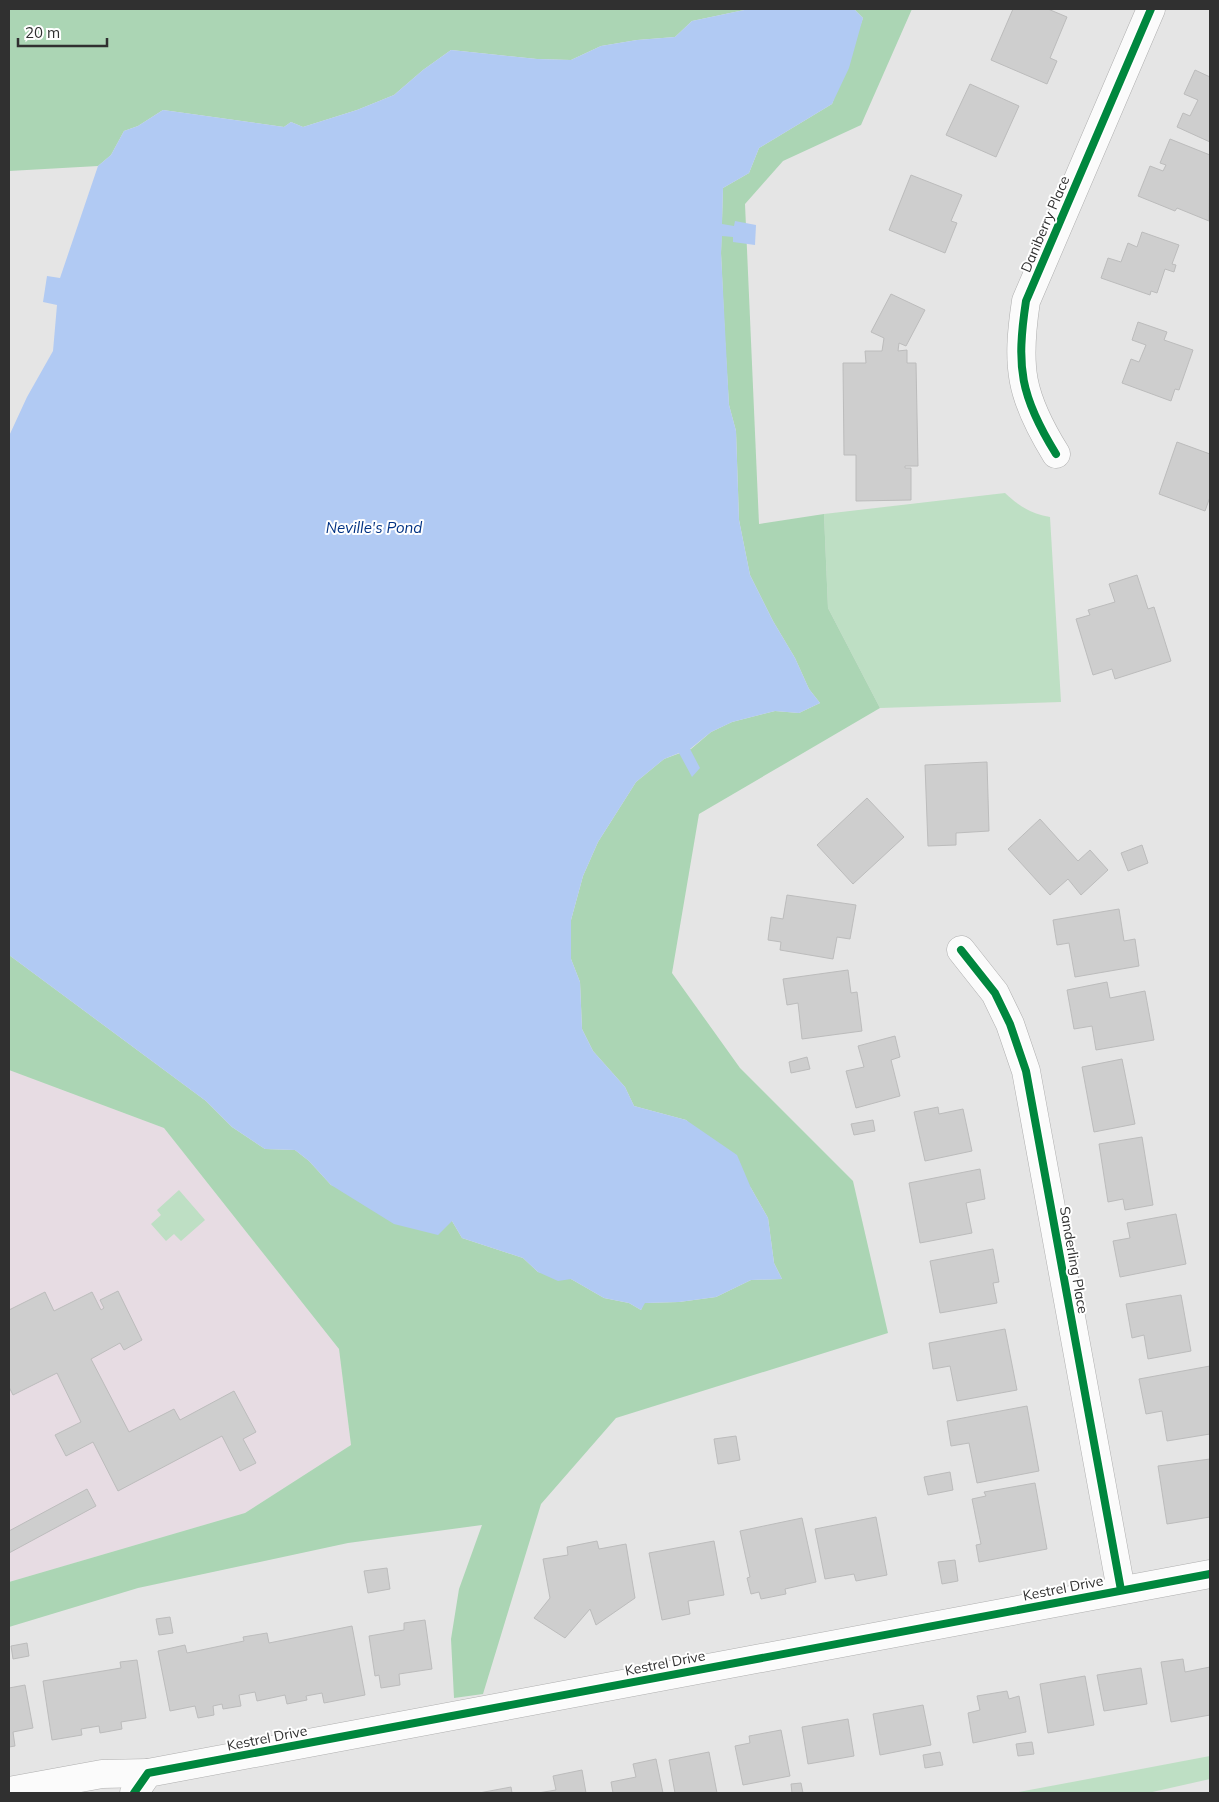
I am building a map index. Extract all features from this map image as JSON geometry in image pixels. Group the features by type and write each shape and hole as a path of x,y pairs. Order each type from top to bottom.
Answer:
{"street":[{"name":"Daniberry Place","path":"1056,454 1040,429 1028,402 1022,377 1021,332 1026,301 1151,9"},
{"name":"Sanderling Place","path":"961,950 994,993 1010,1024 1026,1071 1121,1590"},
{"name":"Kestrel Drive","path":"9,1791 102,1774 141,1783 1210,1574"}],"shaded area":[{"path":"9,1070 164,1128 339,1349 351,1445 245,1513 9,1582"}],"green space":[{"path":"9,9 749,9 692,21 675,37 637,40 601,46 571,60 537,59 451,50 423,70 394,95 357,110 303,127 291,122 284,127 163,110 138,126 124,131 111,155 98,166 9,171"},
{"path":"854,9 912,9 861,125 783,161 745,204 759,524 824,514 828,608 880,708 699,814 672,973 740,1068 853,1181 888,1333 616,1418 541,1504 483,1694 454,1698 451,1639 459,1589 482,1525 348,1543 138,1588 9,1627 9,1582 245,1513 351,1445 339,1349 164,1128 9,1070 9,955 206,1101 232,1127 265,1149 295,1150 309,1161 331,1185 452,1221 462,1238 523,1258 538,1272 571,1279 604,1298 629,1303 641,1310 644,1303 679,1302 716,1297 751,1280 782,1279 774,1263 768,1218 751,1188 686,1120 634,1106 625,1087 593,1051 582,1029 580,982 571,959 571,920 583,876 598,842 636,782 664,759 691,749 711,732 732,722 775,711 799,713 820,703 809,689 795,658 773,621 750,575 739,520 736,431 729,405 725,340 721,253 723,188 749,173 759,148 832,104 863,18"},
{"path":"1005,493 1026,509 1050,517 1061,702 880,708 828,608 824,514"},
{"path":"179,1190 205,1220 181,1241 174,1234 166,1241 151,1224 161,1215 157,1210"},
{"path":"1210,1756 1210,1779 1148,1793 1014,1793"}],"water":[{"name":"Neville's Pond","path":"749,9 854,9 863,18 849,68 832,104 759,148 749,173 723,188 722,224 734,226 735,221 756,225 755,245 733,242 733,237 722,236 721,253 729,405 736,431 739,520 750,575 773,621 795,658 809,689 820,703 799,713 775,711 732,722 711,732 690,749 700,768 692,777 679,753 664,759 636,782 598,842 583,876 571,920 571,959 580,982 582,1029 593,1051 625,1087 634,1106 686,1120 737,1155 751,1188 768,1218 774,1263 782,1279 751,1280 716,1297 679,1302 645,1303 641,1310 629,1303 604,1298 571,1279 558,1281 538,1272 523,1258 462,1238 452,1221 438,1235 394,1224 331,1185 309,1161 295,1150 265,1149 232,1127 206,1101 9,955 9,436 27,397 53,351 57,305 43,302 47,276 60,278 98,166 111,155 124,131 138,126 163,110 284,127 291,122 303,127 357,110 394,95 423,70 451,50 537,59 571,60 601,46 637,40 675,37 692,21"}],"building":[{"path":"1013,9 1048,9 1067,17 1050,58 1057,61 1047,84 991,60"},
{"path":"1195,70 1210,77 1210,142 1177,127 1183,113 1190,116 1198,100 1184,94"},
{"path":"970,84 1019,106 996,157 946,135"},
{"path":"1170,139 1210,155 1209,221 1177,208 1175,211 1138,196 1150,166 1163,171 1166,165 1160,163"},
{"path":"911,175 962,195 951,221 957,223 945,253 889,230"},
{"path":"1142,232 1179,245 1172,264 1176,265 1174,272 1165,269 1157,293 1151,291 1150,295 1101,278 1108,258 1121,262 1128,243 1137,247"},
{"path":"891,294 925,310 906,346 899,343 898,351 907,350 907,363 916,363 918,466 905,466 905,468 911,468 911,500 856,501 856,455 844,455 843,363 866,363 865,351 882,351 884,338 871,332"},
{"path":"1138,322 1167,332 1164,340 1193,350 1179,390 1175,389 1171,401 1122,383 1131,359 1139,362 1146,345 1132,340"},
{"path":"1177,442 1210,454 1210,497 1205,511 1159,494"},
{"path":"1137,575 1148,609 1154,607 1171,661 1115,679 1112,669 1093,675 1076,619 1090,615 1088,610 1115,602 1109,584"},
{"path":"987,762 989,831 956,833 956,845 928,846 925,765"},
{"path":"867,798 904,837 853,884 817,845"},
{"path":"1040,819 1078,861 1090,850 1108,870 1081,895 1068,879 1050,895 1008,849"},
{"path":"1142,845 1148,863 1128,871 1121,853"},
{"path":"787,895 856,905 850,939 837,937 833,959 780,950 781,942 768,940 771,917 783,919"},
{"path":"1119,909 1124,941 1135,939 1139,966 1075,977 1069,943 1057,945 1053,920"},
{"path":"848,970 851,993 857,992 862,1031 802,1039 798,1003 787,1005 783,979"},
{"path":"1107,982 1110,998 1145,991 1154,1040 1096,1050 1092,1026 1074,1029 1067,990"},
{"path":"895,1036 900,1057 891,1060 900,1096 856,1108 846,1071 864,1067 858,1046"},
{"path":"807,1057 810,1069 791,1073 789,1062"},
{"path":"1122,1059 1135,1124 1094,1132 1082,1067"},
{"path":"938,1107 939,1114 963,1109 972,1151 925,1161 914,1112"},
{"path":"873,1120 875,1131 854,1135 851,1124"},
{"path":"1142,1137 1153,1205 1125,1210 1123,1199 1108,1202 1099,1144"},
{"path":"980,1169 985,1199 966,1203 972,1233 920,1243 909,1183"},
{"path":"1176,1214 1186,1264 1120,1277 1113,1241 1130,1238 1127,1223"},
{"path":"993,1249 999,1282 993,1283 997,1303 940,1313 930,1261"},
{"path":"118,1291 142,1340 124,1350 120,1343 91,1359 129,1432 174,1409 180,1420 234,1391 256,1432 243,1439 256,1463 240,1471 222,1436 118,1491 93,1442 66,1456 55,1435 81,1422 57,1373 13,1395 9,1387 9,1310 45,1292 54,1311 92,1292 101,1310 104,1308 100,1300"},
{"path":"1181,1295 1191,1351 1148,1359 1144,1335 1132,1338 1126,1304"},
{"path":"1005,1329 1017,1390 957,1401 950,1366 933,1369 929,1343"},
{"path":"1210,1366 1210,1434 1167,1441 1162,1411 1146,1414 1139,1379"},
{"path":"1027,1406 1039,1471 977,1483 969,1443 951,1446 947,1421"},
{"path":"736,1436 740,1460 718,1464 714,1439"},
{"path":"1210,1459 1210,1517 1167,1524 1158,1466"},
{"path":"950,1472 953,1490 928,1495 924,1477"},
{"path":"1035,1483 1047,1549 979,1562 976,1545 981,1544 972,1499 986,1496 984,1492"},
{"path":"87,1489 96,1506 9,1553 9,1531"},
{"path":"876,1517 887,1575 856,1581 854,1574 825,1579 815,1529"},
{"path":"802,1518 816,1582 785,1589 786,1594 761,1599 759,1592 751,1594 747,1578 750,1577 740,1531"},
{"path":"597,1541 599,1549 626,1544 635,1598 596,1625 590,1609 565,1638 534,1618 550,1598 543,1559 568,1555 567,1547"},
{"path":"714,1541 724,1595 688,1601 690,1614 662,1620 649,1553"},
{"path":"955,1560 958,1581 942,1584 938,1562"},
{"path":"387,1568 390,1589 368,1593 364,1571"},
{"path":"170,1617 173,1633 159,1635 156,1619"},
{"path":"425,1620 432,1669 399,1674 400,1685 381,1688 379,1675 375,1676 369,1636 404,1630 404,1623"},
{"path":"352,1626 365,1695 324,1703 322,1693 306,1696 307,1700 287,1704 285,1695 257,1701 255,1692 239,1695 241,1706 223,1709 222,1704 213,1706 214,1715 198,1718 195,1706 170,1711 158,1651 185,1645 187,1653 244,1641 243,1637 267,1633 269,1643"},
{"path":"27,1643 29,1656 13,1659 11,1646"},
{"path":"1183,1659 1185,1672 1210,1667 1210,1715 1171,1722 1161,1662"},
{"path":"137,1660 146,1718 121,1722 122,1729 100,1733 99,1726 81,1729 82,1735 52,1740 43,1681 121,1668 120,1662"},
{"path":"1141,1668 1147,1704 1104,1711 1097,1675"},
{"path":"1085,1676 1094,1725 1048,1733 1040,1684"},
{"path":"25,1685 33,1728 13,1732 15,1746 9,1747 9,1688"},
{"path":"1007,1691 1009,1699 1019,1696 1026,1732 973,1743 968,1713 980,1710 977,1696"},
{"path":"923,1705 931,1745 880,1755 873,1714"},
{"path":"848,1719 854,1756 808,1764 802,1727"},
{"path":"781,1730 790,1776 743,1785 735,1746 750,1743 749,1736"},
{"path":"1032,1742 1034,1754 1018,1756 1016,1744"},
{"path":"709,1752 717,1793 675,1793 669,1760"},
{"path":"940,1752 943,1765 925,1768 923,1755"},
{"path":"656,1759 663,1793 613,1793 611,1782 636,1777 633,1764"},
{"path":"582,1770 586,1793 538,1793 556,1790 553,1776"},
{"path":"801,1783 803,1793 792,1793 791,1784"},
{"path":"511,1787 512,1793 479,1793"}],"cycle path":[{"path":"1056,454 1035,415 1024,381 1021,345 1026,301 1151,9"},
{"path":"961,950 995,993 1010,1024 1026,1071 1121,1590"},
{"path":"134,1793 148,1773 1210,1574"}]}
